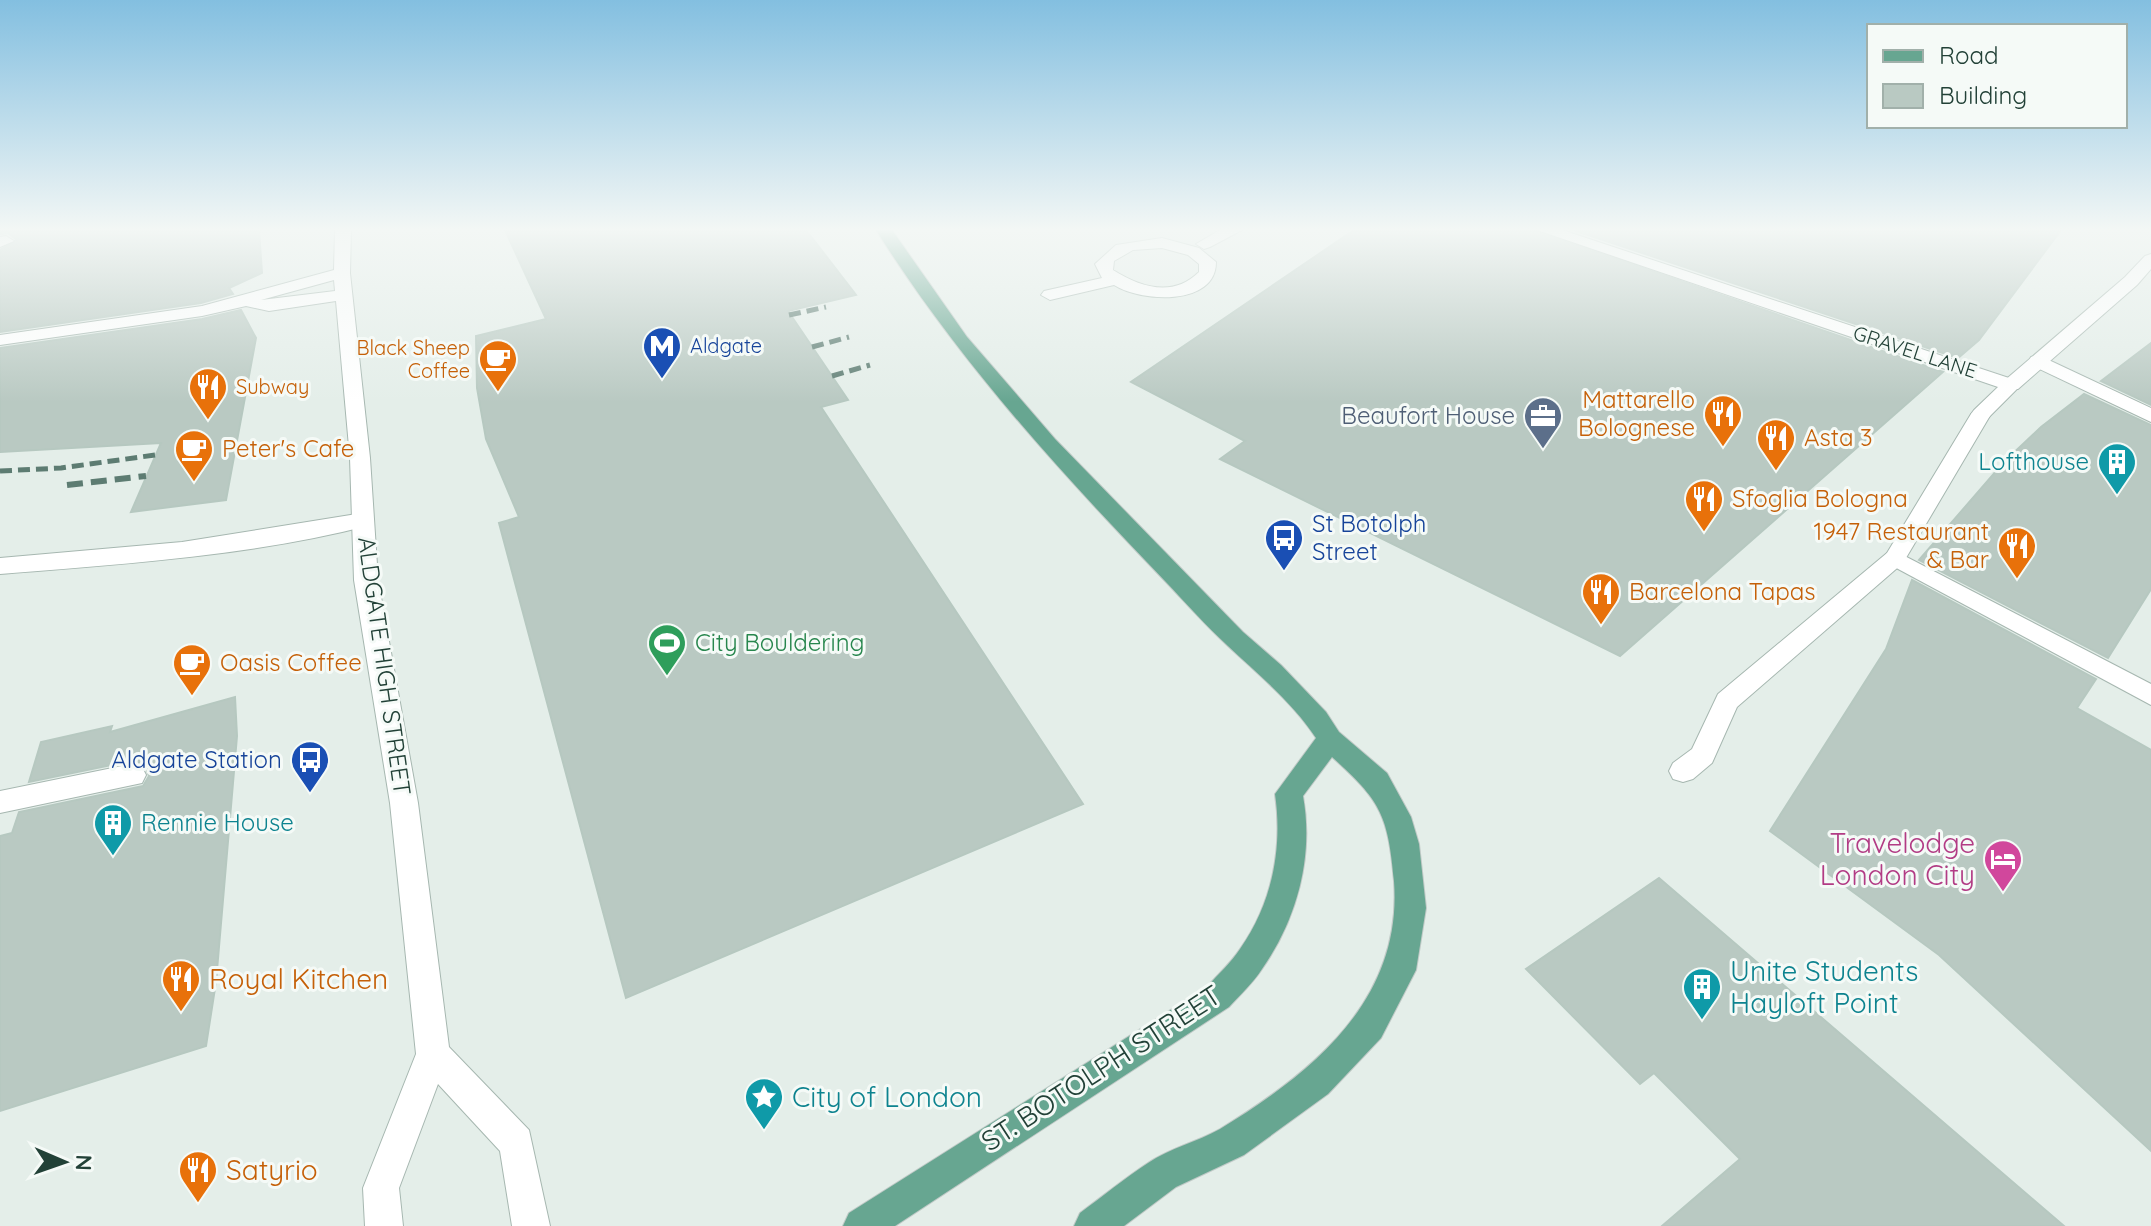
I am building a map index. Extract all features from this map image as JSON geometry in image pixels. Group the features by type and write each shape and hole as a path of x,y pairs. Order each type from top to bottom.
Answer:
{"main road":[{"path":"919,287 1000,389 1223,627 1272,671 1317,719 1330,739 1377,781 1397,817 1405,844 1411,908 1400,970 1369,1027 1316,1082 1231,1142 1163,1174 1093,1226"},
{"name":"ST. BOTOLPH STREET","path":"862,1226 930,1179 1218,997 1251,960 1267,930 1283,892 1292,856 1294,815 1289,794 1330,739"}],"street":[{"path":"236,304 283,287"},
{"name":"ALDGATE HIGH STREET","path":"343,287 360,458 366,580 404,803 433,1054 381,1188 384,1226"},
{"path":"1050,295 1083,287"},
{"path":"1130,287 1139,291 1176,292 1193,287"},
{"name":"GRAVEL LANE","path":"1717,287 2011,385"},
{"path":"1683,771 1702,756 1727,701 1895,558 1981,414 2124,287"},
{"path":"0,340 236,304 269,306 344,295"},
{"path":"2038,361 2151,416"},
{"path":"0,566 233,545 363,520"},
{"path":"1895,558 2151,696"},
{"path":"0,802 132,775"},
{"path":"433,1054 516,1143 531,1226"}],"building":[{"path":"0,287 231,287 233,294 201,303 0,332"},
{"path":"531,287 850,287 856,295 788,311 848,400 821,407 1083,804 626,998 499,523 519,517 486,439 477,388 476,336 546,319"},
{"name":"Beaufort House","path":"1270,287 1699,287 1943,372 1620,656 1220,459 1245,441 1131,382"},
{"path":"1745,287 2018,287 1979,340 1958,358"},
{"path":"241,310 256,338 226,500 131,512 161,443 0,452 0,348 202,319"},
{"path":"2151,343 2151,405 2101,381"},
{"path":"2084,394 2151,425 2151,589 2108,658 1919,560 2004,462 2041,427"},
{"name":"Travelodge London City","path":"1912,580 2096,679 2077,708 2151,750 2151,1151 1939,955 1770,831 1886,649"},
{"path":"235,697 237,736 216,982 206,1046 0,1111 0,836 12,833 19,812 143,786 149,776 145,766 131,761 29,782 41,742 112,726 110,732"},
{"name":"Unite Students Hayloft Point","path":"1659,878 2064,1226 1662,1226 1740,1159 1654,1073 1640,1084 1526,969"}],"railway":[{"path":"789,315 826,307"},
{"path":"812,347 849,337"},
{"path":"832,376 870,365"},
{"path":"0,471 61,468 155,455"},
{"path":"67,485 146,476"}],"place":[{"name":"Aldgate","path":"662,380"},
{"name":"Black Sheep Coffee","path":"498,393"},
{"name":"Subway","path":"208,421"},
{"name":"Mattarello Bolognese","path":"1723,448"},
{"name":"Beaufort House","path":"1543,450"},
{"name":"Asta 3","path":"1776,472"},
{"name":"Peter's Cafe","path":"194,483"},
{"name":"Lofthouse","path":"2117,496"},
{"name":"Sfoglia Bologna","path":"1704,533"},
{"name":"St Botolph Street","path":"1284,572"},
{"name":"1947 Restaurant & Bar","path":"2017,580"},
{"name":"Barcelona Tapas","path":"1601,626"},
{"name":"City Bouldering","path":"667,677"},
{"name":"Oasis Coffee","path":"192,697"},
{"name":"Aldgate Station","path":"310,794"},
{"name":"Rennie House","path":"113,857"},
{"name":"Travelodge London City","path":"2003,893"},
{"name":"Royal Kitchen","path":"181,1013"},
{"name":"Unite Students Hayloft Point","path":"1702,1021"},
{"name":"City of London","path":"764,1131"},
{"name":"Satyrio","path":"198,1204"}]}
